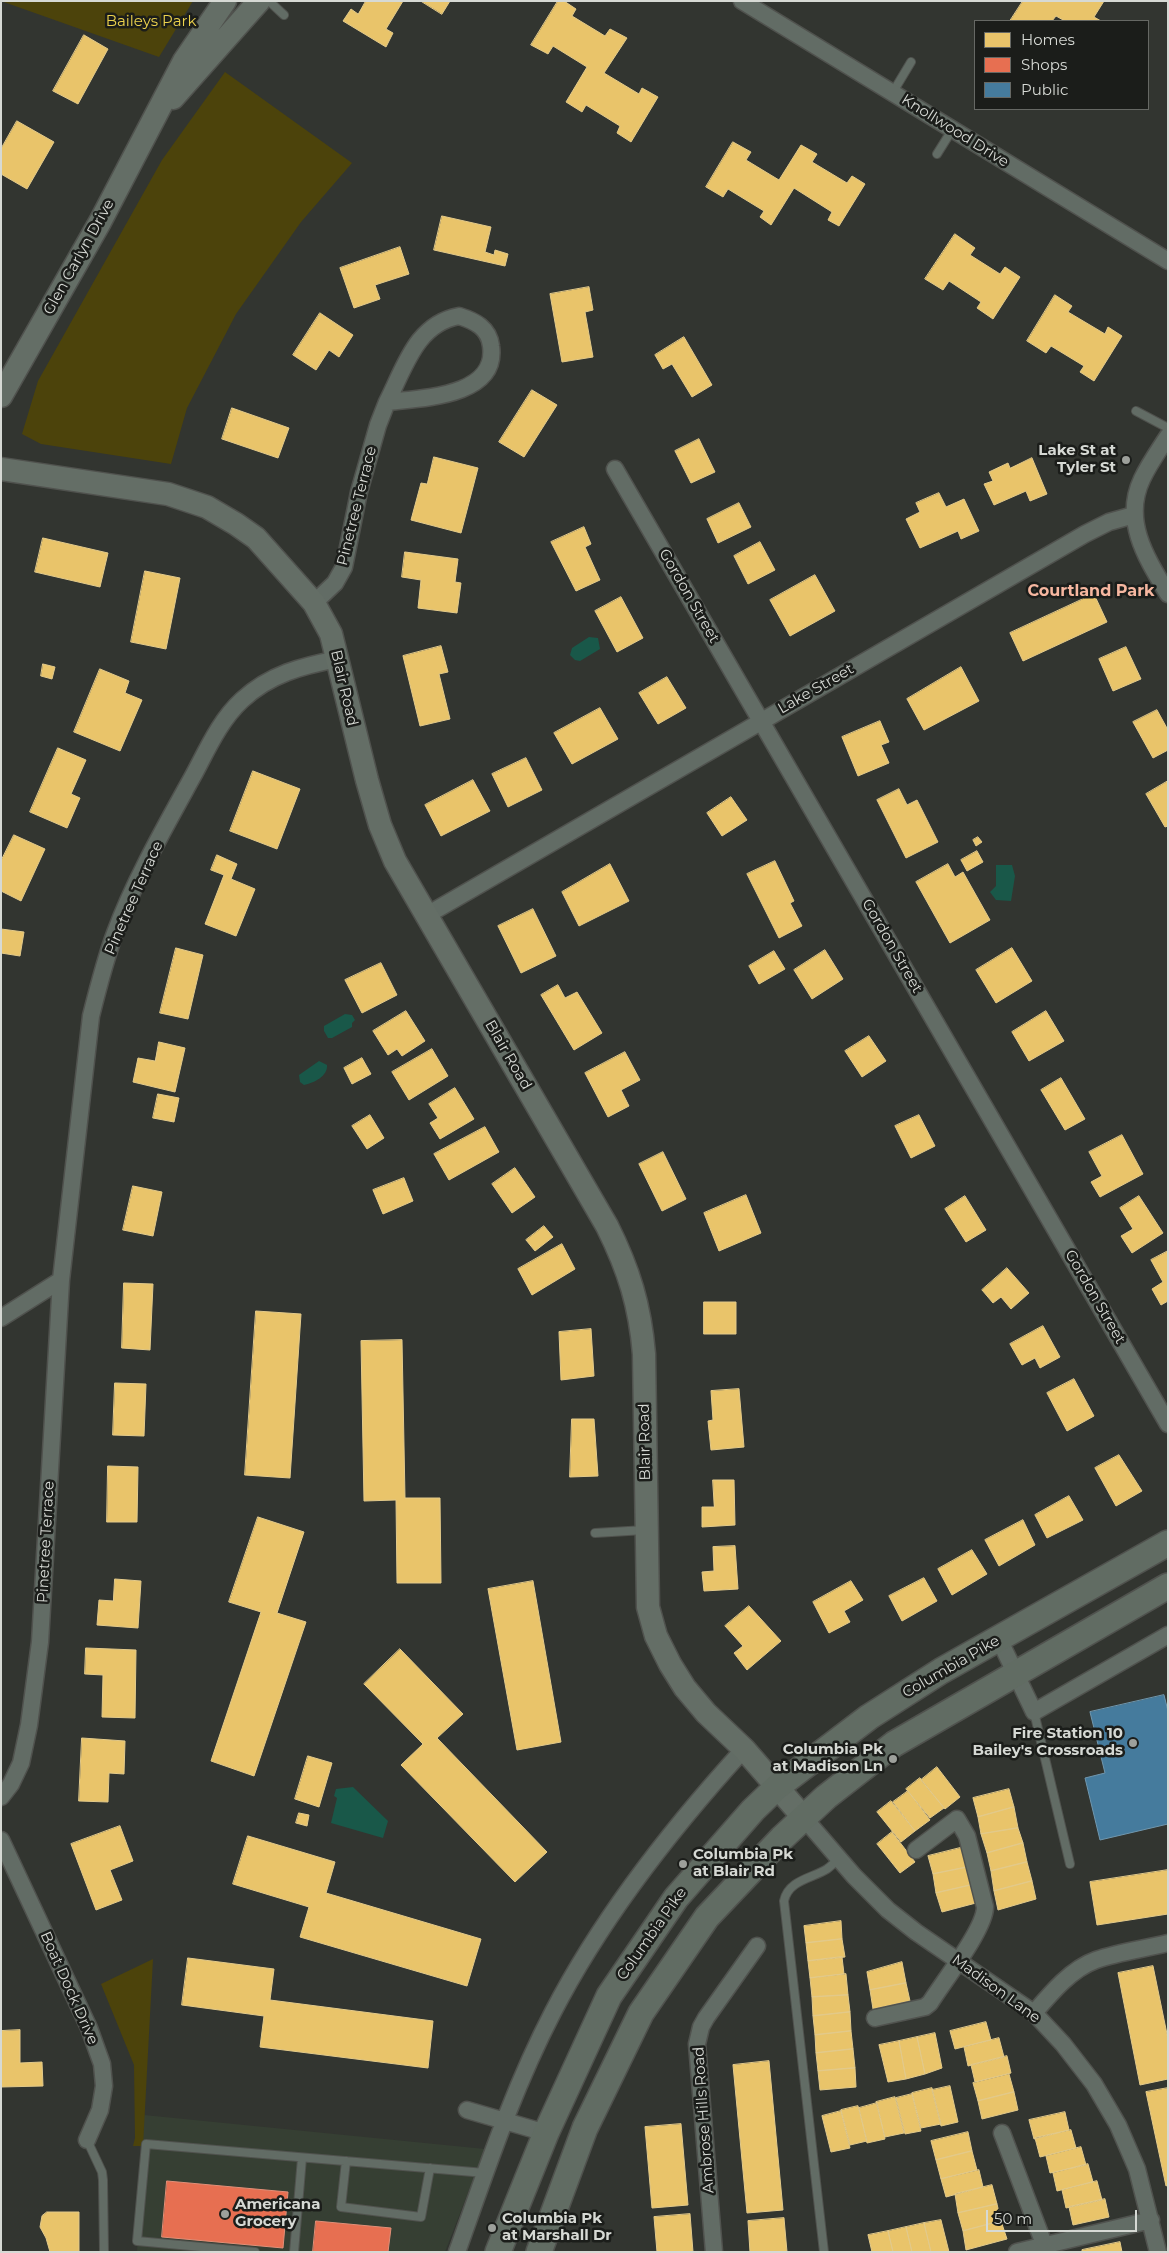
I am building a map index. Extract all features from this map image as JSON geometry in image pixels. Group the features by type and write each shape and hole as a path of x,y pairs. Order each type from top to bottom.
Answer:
{"main road":[{"name":"Columbia Pike","path":"498,2252 546,2133 609,1996 647,1937 687,1884 753,1810 777,1787 869,1717 941,1672 1168,1543"},
{"path":"539,2252 585,2128 641,2013 707,1917 836,1788 894,1744 1168,1586"}],"street":[{"name":"Glen Carlyn Drive","path":"1,396 100,222 184,61 225,1"},
{"name":"Glen Carlyn Drive","path":"155,117 259,1"},
{"name":"Knollwood Drive","path":"742,1 1168,260"},
{"name":"Pinetree Terrace","path":"314,603 335,583 344,567 359,492 378,425 387,402 415,346 423,334 430,328 449,318 459,316 473,320 483,327 490,340 492,352 489,364 476,381 460,390 433,397 387,402"},
{"path":"1167,438 1141,480 1135,501 1134,515 1137,536 1168,594"},
{"name":"Blair Road","path":"1,469 168,494 207,507 256,538 314,603 331,634 348,707 380,825 395,861 607,1226 632,1284 641,1321 644,1354 648,1607 656,1636 685,1688 706,1714 744,1749 804,1818"},
{"name":"Gordon Street","path":"615,469 1168,1424"},
{"name":"Lake Street","path":"427,915 1085,534 1109,522 1134,515"},
{"name":"Pinetree Terrace","path":"1,1797 11,1784 21,1762 29,1725 40,1642 61,1280 91,1016 110,948 127,906 172,814 227,716 242,700 266,681 306,665 338,659"},
{"path":"1,1318 61,1280"},
{"path":"1000,1639 1034,1712 1168,1635"},
{"path":"457,2252 504,2121 553,2012 586,1954 625,1896 677,1827 744,1749"},
{"name":"Madison Lane","path":"804,1818 839,1859 888,1910 1034,2013 1063,2044 1094,2084 1118,2125 1137,2169 1158,2252"},
{"path":"875,2018 925,2007 976,1934 985,1915 985,1907 967,1836 957,1819 916,1850"},
{"name":"Boat Dock Drive","path":"1,1840 89,2028 102,2064 104,2086 100,2110 87,2140"},
{"name":"Ambrose Hills Road","path":"714,2252 697,2044 700,2027 757,1946"},
{"path":"1034,2013 1053,1991 1077,1971 1095,1961 1167,1947"},
{"path":"468,2110 546,2133"},
{"path":"1002,2133 1046,2248"},
{"path":"1017,2252 1046,2248 1151,2220"}],"lane":[{"path":"269,1 284,15"},
{"path":"892,92 911,62"},
{"path":"937,154 952,130"},
{"path":"1136,411 1167,438"},
{"path":"595,1533 647,1530"},
{"path":"1034,1712 1070,1864"},
{"path":"824,2252 784,1901 785,1896 801,1879 827,1869 839,1859"},
{"path":"87,2140 102,2172 104,2252"},
{"path":"255,2252 137,2241 146,2144 485,2173"},
{"path":"294,2252 302,2158"},
{"path":"346,2161 341,2207 421,2217 430,2168"}],"shaded area":[{"path":"589,637 598,638 600,649 580,661 575,660 570,655 572,648"},
{"path":"996,865 1012,865 1015,876 1011,901 996,900 990,892 996,886"},
{"path":"345,1014 352,1015 355,1020 352,1023 352,1027 332,1038 328,1038 324,1031 324,1026"},
{"path":"319,1061 327,1065 323,1076 308,1084 304,1085 300,1082 299,1075"},
{"path":"353,1787 388,1821 383,1838 331,1823 337,1798 334,1796 336,1789"},
{"path":"144,2115 485,2149 445,2252 137,2252"}],"green space":[{"name":"Baileys Park","path":"1,1 193,1 159,57"},
{"path":"225,72 352,163 301,222 236,314 187,408 171,464 41,444 22,434 38,381 162,160"},
{"path":"153,1959 143,2146 133,2146 135,2138 134,2065 101,1984"}],"building: Homes":[{"path":"366,1 403,1 386,29 393,33 386,47 343,21 351,9 358,14"},
{"path":"421,1 450,1 442,14"},
{"path":"558,1 564,1 576,9 572,16 605,36 610,29 627,38 604,73 639,94 642,88 658,97 631,142 617,133 620,126 586,105 582,112 566,102 587,67 553,46 548,54 531,45"},
{"path":"1023,1 1104,1 1094,17 1099,20 1063,20 1056,16 1053,20 1011,20"},
{"path":"84,35 108,49 78,104 53,91"},
{"path":"17,121 54,142 27,189 1,174 1,149"},
{"path":"733,142 751,152 746,160 779,180 801,145 817,154 812,162 847,183 852,176 865,184 839,226 828,220 832,212 794,188 771,225 760,217 764,211 728,189 723,197 706,187"},
{"path":"442,216 491,227 485,252 494,255 495,250 508,254 505,266 434,250"},
{"path":"955,234 975,248 970,255 1000,274 1005,267 1020,277 993,319 977,308 981,302 949,281 943,290 925,279"},
{"path":"400,247 409,274 375,285 380,299 354,308 340,268"},
{"path":"589,287 593,310 585,312 593,357 562,362 550,294"},
{"path":"1055,295 1072,306 1068,312 1105,334 1108,327 1122,336 1094,381 1080,372 1084,366 1051,346 1046,353 1027,341"},
{"path":"320,313 353,335 339,357 329,350 316,370 293,355"},
{"path":"684,337 712,385 692,397 672,364 663,369 655,355"},
{"path":"532,390 557,405 524,457 499,442"},
{"path":"232,408 289,428 278,458 222,439"},
{"path":"699,439 715,472 691,483 675,451"},
{"path":"434,457 478,468 461,533 411,520 421,483 427,484"},
{"path":"1032,458 1047,494 1030,501 1026,491 994,505 984,484 993,481 989,472 1008,463 1010,468"},
{"path":"939,493 946,507 964,499 979,531 961,539 958,531 920,548 906,519 920,512 916,503"},
{"path":"739,503 751,527 718,543 707,519"},
{"path":"584,527 591,544 585,547 600,580 576,591 551,542"},
{"path":"43,538 108,553 100,587 35,572"},
{"path":"760,542 775,570 748,584 734,556"},
{"path":"405,552 458,559 455,582 461,583 457,613 418,608 421,580 402,577"},
{"path":"145,571 180,578 166,649 131,642"},
{"path":"815,575 835,611 790,636 770,600"},
{"path":"1094,594 1107,622 1023,661 1010,633"},
{"path":"621,597 643,638 617,652 595,611"},
{"path":"441,646 448,672 439,674 450,719 420,726 403,656"},
{"path":"1126,647 1141,679 1113,691 1099,659"},
{"path":"43,664 55,667 52,679 41,676"},
{"path":"961,667 979,701 924,730 907,699"},
{"path":"100,669 129,681 125,693 142,700 120,751 74,732"},
{"path":"667,677 686,708 658,724 639,693"},
{"path":"600,708 618,739 572,764 554,733"},
{"path":"1157,710 1168,730 1168,750 1153,758 1133,722"},
{"path":"880,721 889,742 881,745 889,763 858,776 842,737"},
{"path":"58,748 86,760 71,794 80,798 67,828 30,812"},
{"path":"526,758 542,790 508,807 492,774"},
{"path":"253,771 300,789 277,849 230,831"},
{"path":"473,780 490,811 441,836 425,805"},
{"path":"1168,781 1168,826 1165,827 1146,794"},
{"path":"899,789 907,805 917,800 938,842 906,858 877,800"},
{"path":"731,797 747,820 722,836 707,813"},
{"path":"14,835 45,849 21,901 1,891 1,861"},
{"path":"978,837 982,842 976,846 973,840"},
{"path":"977,851 983,862 967,871 961,860"},
{"path":"217,855 237,864 231,879 255,889 236,936 205,924 224,875 211,870"},
{"path":"775,861 794,901 790,903 802,926 779,938 747,874"},
{"path":"610,864 629,901 579,926 562,892"},
{"path":"948,864 955,877 963,872 990,920 950,943 916,882"},
{"path":"533,909 556,956 521,973 498,926"},
{"path":"1,929 24,932 20,956 1,953"},
{"path":"176,948 203,955 188,1019 160,1013"},
{"path":"1012,948 1032,981 996,1003 976,970"},
{"path":"825,950 843,979 812,999 794,970"},
{"path":"774,951 785,969 759,984 749,966"},
{"path":"381,963 397,995 362,1013 345,980"},
{"path":"558,985 565,998 577,992 602,1033 574,1050 541,995"},
{"path":"406,1011 425,1041 402,1056 397,1049 388,1055 373,1031"},
{"path":"1046,1011 1064,1041 1029,1061 1012,1032"},
{"path":"869,1036 886,1061 862,1077 845,1051"},
{"path":"159,1042 185,1048 175,1092 133,1082 138,1058 155,1061"},
{"path":"432,1049 448,1076 409,1100 392,1072"},
{"path":"625,1052 640,1080 621,1090 629,1106 608,1117 585,1073"},
{"path":"362,1058 371,1074 352,1084 344,1068"},
{"path":"1061,1078 1085,1119 1065,1130 1041,1090"},
{"path":"455,1088 474,1119 440,1139 430,1123 438,1118 429,1104"},
{"path":"158,1094 179,1098 174,1122 153,1118"},
{"path":"370,1115 384,1138 367,1149 352,1126"},
{"path":"919,1115 935,1146 911,1158 895,1126"},
{"path":"485,1127 499,1152 449,1180 434,1154"},
{"path":"1122,1135 1143,1174 1100,1197 1091,1182 1102,1176 1089,1152"},
{"path":"663,1152 686,1199 662,1211 639,1164"},
{"path":"515,1168 535,1197 512,1213 492,1184"},
{"path":"404,1178 413,1201 383,1214 373,1190"},
{"path":"133,1186 162,1192 153,1236 123,1230"},
{"path":"746,1195 761,1233 719,1251 704,1213"},
{"path":"965,1196 986,1230 966,1242 945,1209"},
{"path":"1139,1196 1163,1233 1132,1253 1121,1236 1133,1229 1120,1208"},
{"path":"544,1226 553,1237 535,1251 526,1240"},
{"path":"562,1244 575,1269 532,1295 518,1269"},
{"path":"1168,1251 1168,1301 1161,1305 1152,1289 1163,1282 1151,1260"},
{"path":"1007,1268 1029,1293 1011,1309 1001,1297 993,1303 982,1290"},
{"path":"124,1283 153,1284 150,1350 122,1348"},
{"path":"704,1302 736,1302 736,1334 704,1334"},
{"path":"256,1311 301,1314 290,1478 245,1475"},
{"path":"1043,1326 1060,1357 1040,1368 1035,1358 1022,1365 1010,1344"},
{"path":"591,1329 594,1376 561,1380 559,1332"},
{"path":"402,1340 405,1498 440,1498 441,1583 397,1583 396,1500 364,1501 361,1341"},
{"path":"1074,1379 1094,1416 1067,1431 1047,1393"},
{"path":"115,1383 146,1384 144,1436 113,1435"},
{"path":"739,1389 744,1447 711,1450 708,1421 713,1420 711,1391"},
{"path":"572,1419 594,1419 598,1476 570,1477"},
{"path":"1119,1455 1142,1491 1116,1506 1095,1468"},
{"path":"108,1466 138,1467 137,1522 107,1522"},
{"path":"713,1480 734,1480 735,1525 702,1527 702,1507 714,1507"},
{"path":"1069,1496 1083,1520 1047,1538 1035,1515"},
{"path":"258,1517 304,1532 277,1613 306,1622 254,1776 211,1761 261,1612 229,1602"},
{"path":"1023,1520 1035,1545 999,1566 985,1540"},
{"path":"735,1546 738,1589 704,1591 702,1572 714,1571 713,1547"},
{"path":"972,1550 987,1574 952,1595 938,1569"},
{"path":"924,1578 937,1601 902,1621 889,1596"},
{"path":"115,1579 141,1581 138,1628 97,1625 99,1600 113,1601"},
{"path":"533,1581 561,1742 517,1750 488,1589"},
{"path":"851,1581 863,1600 844,1611 850,1622 829,1633 813,1602"},
{"path":"749,1606 781,1641 747,1670 734,1653 743,1646 725,1626"},
{"path":"86,1648 136,1650 135,1718 102,1717 103,1675 85,1674"},
{"path":"400,1649 463,1714 437,1738 547,1852 515,1882 401,1765 423,1744 364,1684"},
{"path":"82,1738 125,1741 124,1774 109,1773 108,1802 79,1801"},
{"path":"308,1756 332,1763 319,1807 295,1799"},
{"path":"937,1767 960,1797 945,1809 921,1780"},
{"path":"920,1778 944,1808 930,1818 906,1789"},
{"path":"1009,1789 1014,1807 978,1817 973,1798"},
{"path":"908,1791 930,1820 915,1831 893,1802"},
{"path":"891,1801 915,1831 901,1842 877,1812"},
{"path":"1014,1807 1018,1828 981,1834 978,1817"},
{"path":"299,1813 309,1815 307,1826 296,1823"},
{"path":"120,1826 133,1861 110,1870 122,1900 96,1910 71,1844"},
{"path":"1018,1828 1023,1843 987,1853 981,1834"},
{"path":"892,1832 915,1862 900,1873 877,1844"},
{"path":"248,1836 335,1862 326,1893 481,1939 467,1986 300,1937 309,1907 233,1884"},
{"path":"1023,1843 1027,1862 991,1871 987,1853"},
{"path":"964,1847 968,1867 933,1874 928,1856"},
{"path":"1027,1862 1032,1881 994,1891 991,1871"},
{"path":"968,1867 971,1885 936,1893 933,1874"},
{"path":"1168,1870 1168,1914 1097,1925 1090,1882"},
{"path":"1032,1881 1036,1899 998,1910 994,1891"},
{"path":"971,1885 976,1903 942,1912 936,1893"},
{"path":"841,1921 842,1939 806,1943 804,1926"},
{"path":"842,1939 845,1957 808,1961 806,1943"},
{"path":"842,1957 844,1974 810,1978 808,1961"},
{"path":"188,1958 274,1969 270,2000 433,2021 428,2068 260,2047 264,2016 182,2005"},
{"path":"902,1962 906,1983 870,1990 867,1972"},
{"path":"1153,1966 1168,2039 1168,2079 1140,2085 1118,1973"},
{"path":"846,1974 848,1995 812,1997 810,1978"},
{"path":"906,1983 910,2001 873,2009 870,1990"},
{"path":"848,1995 850,2012 813,2016 812,1997"},
{"path":"850,2012 851,2031 815,2035 813,2016"},
{"path":"986,2022 991,2040 955,2049 950,2031"},
{"path":"20,2030 20,2063 42,2062 43,2086 1,2087 1,2031"},
{"path":"851,2031 853,2049 816,2053 815,2035"},
{"path":"935,2033 942,2068 925,2074 917,2037"},
{"path":"917,2037 925,2074 906,2079 899,2041"},
{"path":"999,2038 1004,2057 968,2066 964,2047"},
{"path":"899,2041 906,2079 888,2082 879,2045"},
{"path":"853,2049 855,2068 818,2071 816,2053"},
{"path":"1007,2056 1011,2073 975,2082 971,2065"},
{"path":"769,2061 783,2210 747,2213 733,2065"},
{"path":"855,2068 856,2087 820,2090 818,2071"},
{"path":"1009,2074 1014,2092 978,2101 973,2083"},
{"path":"950,2086 958,2122 941,2126 932,2090"},
{"path":"932,2088 941,2124 921,2128 912,2093"},
{"path":"1168,2088 1168,2185 1166,2186 1146,2092"},
{"path":"1014,2092 1018,2110 982,2119 978,2101"},
{"path":"912,2094 921,2131 905,2134 896,2098"},
{"path":"895,2097 904,2133 885,2137 876,2102"},
{"path":"877,2103 885,2139 867,2143 859,2108"},
{"path":"858,2106 867,2141 850,2145 841,2110"},
{"path":"841,2111 850,2148 831,2152 822,2116"},
{"path":"1065,2112 1069,2130 1034,2139 1029,2120"},
{"path":"681,2124 688,2205 652,2208 645,2127"},
{"path":"1071,2130 1076,2148 1040,2157 1035,2138"},
{"path":"968,2132 972,2151 936,2160 931,2141"},
{"path":"1081,2147 1086,2165 1050,2173 1046,2156"},
{"path":"972,2151 977,2170 941,2179 936,2160"},
{"path":"1088,2164 1093,2182 1057,2191 1053,2173"},
{"path":"979,2170 983,2187 946,2197 941,2179"},
{"path":"1097,2181 1102,2200 1066,2208 1062,2190"},
{"path":"992,2185 997,2204 958,2213 955,2194"},
{"path":"1105,2199 1109,2217 1073,2225 1069,2207"},
{"path":"997,2204 1001,2221 963,2231 958,2213"},
{"path":"47,2212 79,2212 79,2252 50,2252 40,2227 42,2216"},
{"path":"690,2214 693,2252 657,2252 654,2217"},
{"path":"784,2218 787,2252 750,2252 748,2221"},
{"path":"941,2220 949,2252 931,2252 924,2223"},
{"path":"1001,2221 1007,2239 966,2250 963,2231"},
{"path":"924,2223 931,2252 912,2252 906,2227"},
{"path":"906,2227 912,2252 893,2252 888,2231"},
{"path":"888,2231 893,2252 872,2252 868,2235"},
{"path":"1120,2242 1122,2252 1082,2252 1082,2250"}],"building: Shops":[{"name":"Americana Grocery","path":"167,2181 288,2192 283,2248 162,2237"},
{"path":"316,2221 391,2228 388,2252 313,2252"}],"building: Public":[{"name":"Fire Station 10 Bailey's Crossroads","path":"1164,1695 1168,1711 1168,1824 1100,1840 1085,1778 1105,1773 1090,1712"}],"place":[{"name":"Lake St at Tyler St","path":"1126,460"},
{"name":"Fire Station 10 Bailey's Crossroads","path":"1133,1743"},
{"name":"Columbia Pk at Madison Ln","path":"893,1759"},
{"name":"Columbia Pk at Blair Rd","path":"683,1864"},
{"name":"Americana Grocery","path":"225,2214"},
{"name":"Columbia Pk at Marshall Dr","path":"492,2228"}],"district":[{"name":"Courtland Park","path":"1091,591"}]}
